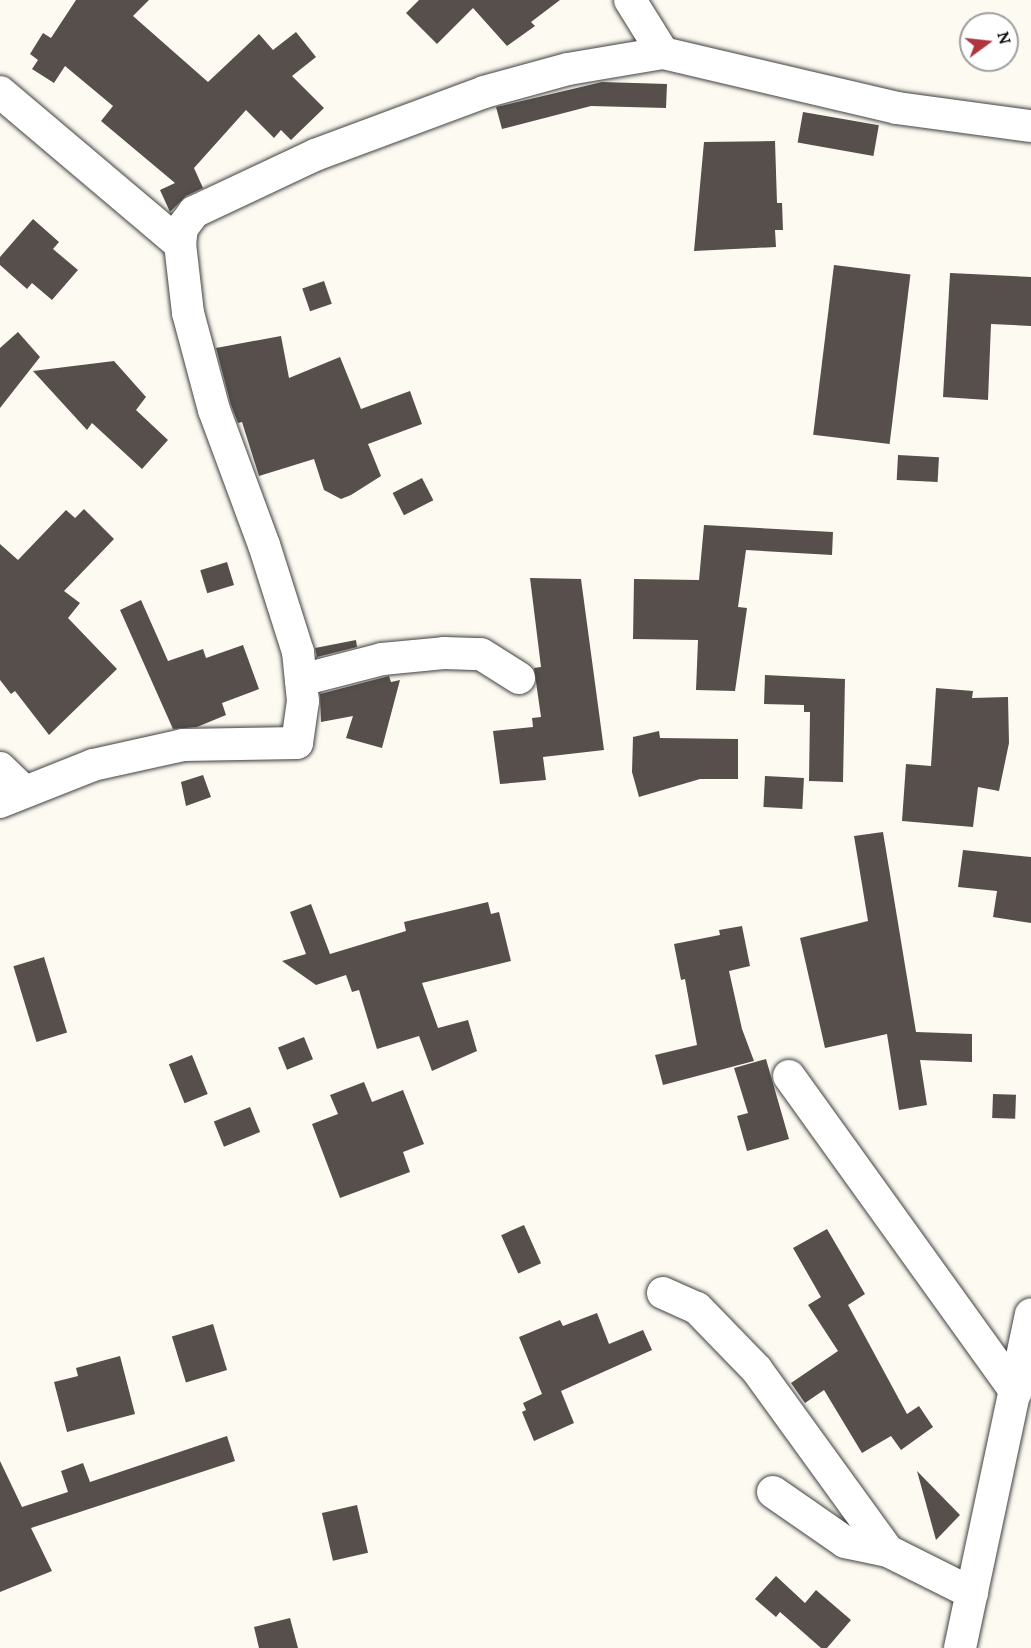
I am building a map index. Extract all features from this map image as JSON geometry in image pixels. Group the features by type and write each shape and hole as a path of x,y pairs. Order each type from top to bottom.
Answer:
{"street":[{"path":"630,0 663,53"},
{"path":"0,768 12,796 93,765 183,745 297,743 303,701 298,652 264,545 214,410 188,313 180,243 182,228 194,212 315,155 484,92 568,69 663,53 897,108 1031,126"},
{"path":"0,92 180,243"},
{"path":"301,680 382,659 444,653 481,654 519,678"},
{"path":"789,1076 1016,1392"},
{"path":"663,1293 697,1308 757,1370 888,1551"},
{"path":"960,1648 1031,1314"},
{"path":"772,1492 845,1542 888,1551 972,1593"}],"building":[{"path":"76,0 149,0 133,16 208,82 259,34 273,50 296,32 316,57 292,76 324,108 291,140 281,130 274,138 246,110 194,168 203,188 186,196 170,212 160,190 175,183 101,121 113,106 65,66 54,83 32,69 38,60 30,54 43,33 51,38"},
{"path":"419,0 560,0 531,22 535,26 507,46 473,8 437,44 406,13"},
{"path":"602,82 667,84 666,108 591,106 502,129 496,107"},
{"path":"803,112 879,125 873,156 798,143"},
{"path":"775,141 777,203 782,203 783,230 775,230 776,247 694,251 704,142"},
{"path":"33,219 59,242 53,249 78,270 52,300 32,283 27,289 0,265 0,257"},
{"path":"834,265 910,274 890,444 813,435"},
{"path":"950,273 1031,277 1031,326 991,324 988,400 943,397"},
{"path":"324,281 332,304 310,311 302,288"},
{"path":"18,332 40,357 0,408 0,348"},
{"path":"281,336 289,378 340,357 361,409 410,391 422,424 368,444 381,476 351,495 341,499 324,490 314,459 259,476 242,422 238,423 231,405 216,348"},
{"path":"114,361 146,397 136,410 168,440 142,469 92,423 87,430 33,371"},
{"path":"898,455 939,457 938,482 897,480"},
{"path":"422,478 433,500 404,515 393,493"},
{"path":"84,509 114,539 64,591 80,603 68,618 117,669 49,735 15,691 11,694 0,680 0,544 18,560 66,510 75,518"},
{"path":"704,525 833,532 832,555 746,550 738,607 747,608 735,691 696,690 698,640 633,639 634,579 699,580"},
{"path":"227,562 234,585 207,593 200,570"},
{"path":"530,578 581,579 604,750 543,757 546,780 500,784 493,731 533,727 532,718 541,717 534,668 541,667"},
{"path":"141,600 168,661 203,649 206,658 243,645 259,689 222,703 226,715 197,727 173,729 120,610"},
{"path":"356,640 357,647 317,657 315,648"},
{"path":"765,675 845,679 843,782 809,781 810,712 804,712 804,705 764,704"},
{"path":"389,676 391,682 400,680 382,748 346,738 353,716 321,722 320,694"},
{"path":"936,688 973,691 972,698 1008,697 1009,743 999,791 978,787 973,827 902,821 906,764 931,766"},
{"path":"659,731 660,738 738,739 738,779 700,779 639,797 632,772 633,737"},
{"path":"203,775 211,797 186,806 181,782"},
{"path":"765,776 804,778 802,809 763,807"},
{"path":"883,832 916,1032 972,1034 972,1062 920,1060 927,1105 899,1110 887,1034 825,1048 800,938 868,921 854,836"},
{"path":"963,850 1031,857 1031,923 993,917 997,891 958,887"},
{"path":"488,902 491,914 499,912 511,961 422,983 438,1028 468,1020 477,1051 432,1071 419,1036 377,1049 359,990 352,992 346,975 316,985 282,961 306,954 290,912 311,904 330,954 406,931 404,922"},
{"path":"742,926 750,966 729,971 742,1029 754,1061 663,1085 655,1055 697,1045 685,979 681,980 674,944 720,935 719,930"},
{"path":"44,957 67,1033 36,1042 13,966"},
{"path":"304,1037 313,1059 287,1070 278,1047"},
{"path":"192,1055 208,1094 185,1103 169,1064"},
{"path":"766,1059 789,1139 747,1151 737,1116 748,1113 734,1068"},
{"path":"364,1082 372,1102 403,1090 424,1144 403,1152 410,1172 340,1198 312,1124 338,1114 330,1095"},
{"path":"993,1094 1016,1095 1015,1119 992,1118"},
{"path":"250,1107 260,1132 224,1147 214,1122"},
{"path":"524,1225 541,1263 518,1274 501,1235"},
{"path":"827,1229 865,1294 848,1305 907,1414 919,1406 933,1427 901,1450 891,1436 862,1453 824,1390 805,1403 791,1383 838,1351 808,1305 821,1297 793,1248"},
{"path":"597,1313 609,1344 643,1330 652,1350 561,1391 574,1423 534,1441 522,1412 526,1410 523,1403 542,1394 519,1337 560,1320 563,1326"},
{"path":"213,1324 227,1370 186,1382 172,1337"},
{"path":"120,1356 135,1414 67,1432 54,1382 78,1376 76,1368"},
{"path":"227,1436 235,1461 31,1528 52,1571 0,1592 0,1461 22,1507 68,1492 61,1471 83,1463 90,1482"},
{"path":"917,1471 960,1515 936,1540"},
{"path":"357,1505 368,1553 333,1561 322,1513"},
{"path":"776,1576 805,1603 816,1590 851,1620 827,1648 821,1648 780,1612 776,1617 755,1599"},
{"path":"290,1618 298,1648 259,1648 254,1627"}]}
